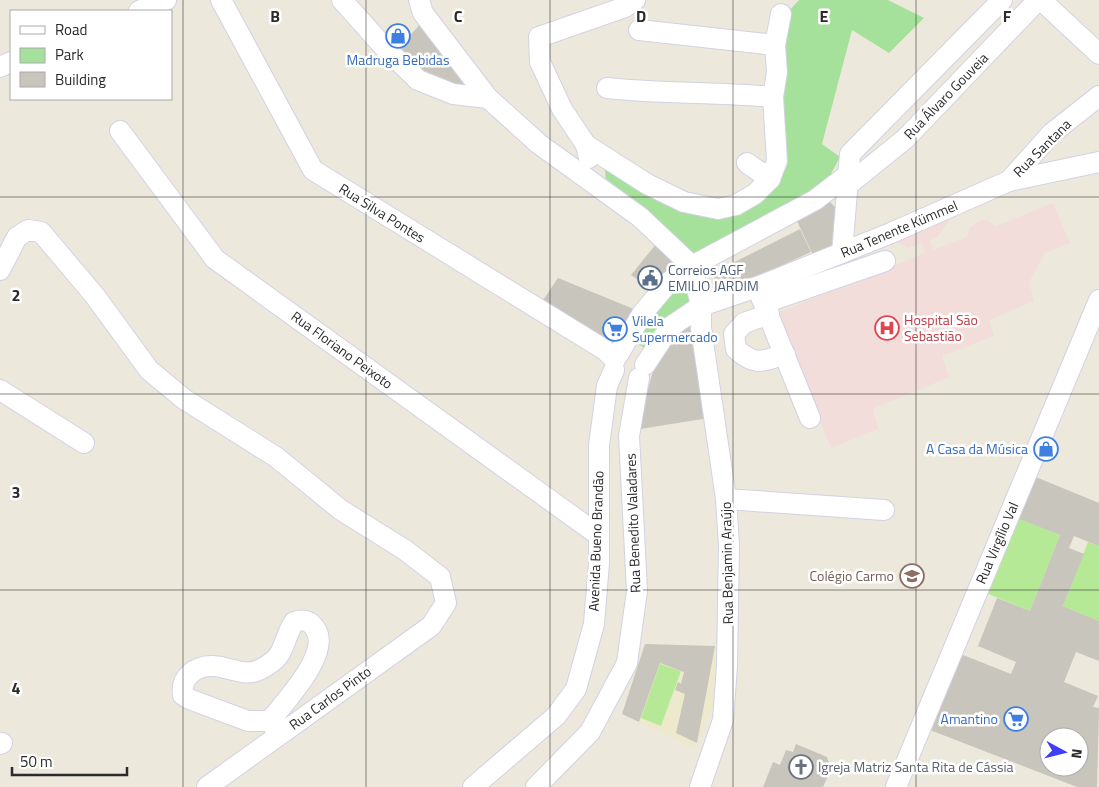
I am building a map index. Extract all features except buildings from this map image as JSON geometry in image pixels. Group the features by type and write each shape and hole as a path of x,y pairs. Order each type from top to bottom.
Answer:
{"street":[{"path":"141,10 166,0"},
{"name":"Rua Silva Pontes","path":"221,0 313,170 605,350 616,362"},
{"path":"342,0 383,46 418,80 453,94 488,98"},
{"path":"419,0 423,13 488,98 539,144 640,218 692,266"},
{"path":"597,186 586,145 562,109 540,62 539,37 626,7 636,0"},
{"name":"Rua Álvaro Gouveia","path":"842,253 850,154 1002,0"},
{"path":"1040,0 1099,54"},
{"name":"Rua Álvaro Gouveia","path":"692,266 815,200 848,180 905,138 1040,0"},
{"path":"586,145 647,184 684,202 718,209 736,205 755,194 770,179 777,162 773,97 777,72 775,45 781,14"},
{"path":"639,30 775,45"},
{"path":"607,88 653,93 726,93 773,97"},
{"name":"Rua Santana","path":"1009,181 1052,133 1099,96"},
{"name":"Rua Floriano Peixoto","path":"120,132 216,259 597,534"},
{"name":"Rua Tenente Kümmel","path":"701,306 763,301 842,253 1009,181 1099,162"},
{"path":"748,163 770,179"},
{"name":"Rua Carlos Pinto","path":"0,270 17,237 28,230 41,232 95,296 149,370 184,399 276,457 341,510 405,550 440,577 446,603 431,626 274,728 207,787"},
{"path":"784,354 766,361 749,361 736,349 734,334 763,301 885,261"},
{"name":"Avenida Bueno Brandão","path":"473,787 556,716 576,689 594,624 599,563 597,534 599,445 607,386 616,362 648,308 669,282 692,266"},
{"name":"Rua Benjamin Araújo","path":"692,266 701,306 700,328 726,499 729,545 727,666 723,720 700,787"},
{"name":"Rua Virgílio Val","path":"900,786 1099,300"},
{"path":"763,301 810,418"},
{"name":"Rua Benedito Valadares","path":"536,787 590,732 627,663 638,591 629,436 642,371 670,327 701,306"},
{"path":"633,351 641,356 642,371 625,381 620,379 616,362 622,352 633,351"},
{"path":"0,390 84,443"},
{"path":"726,499 884,510"},
{"path":"301,620 311,622 318,631 320,645 316,660 274,728 248,721 189,699 183,695 182,686 188,674 199,668 213,665 240,672 257,671 272,662 283,652 294,622 301,620"}],"shaded area":[{"name":"Hospital São Sebastião","path":"1053,203 1070,243 1045,253 1029,282 1034,301 989,320 994,336 942,356 949,377 873,409 878,429 831,448 777,313 925,253 922,243 908,248 894,241 951,218 938,236 930,240 933,250 967,237 970,227 981,220 988,220 996,226"},
{"path":"645,644 721,646 719,692 694,749 622,714"}],"green space":[{"path":"799,0 888,0 924,18 889,53 852,30 822,144 840,157 826,183 694,261 606,181 604,161 718,213 772,183 786,14"},
{"path":"690,271 695,302 649,352 631,338"},
{"path":"1017,517 1060,535 1030,611 986,593"},
{"path":"1088,542 1099,546 1099,621 1063,606"},
{"path":"660,664 681,671 661,726 641,718"}],"place":[{"name":"Madruga Bebidas","path":"398,36"},
{"name":"Correios AGF EMILIO JARDIM","path":"650,278"},
{"name":"Hospital São Sebastião","path":"887,328"},
{"name":"Vilela Supermercado","path":"615,329"},
{"name":"A Casa da Música","path":"1046,449"},
{"name":"Colégio Carmo","path":"912,576"},
{"name":"Amantino","path":"1016,719"},
{"name":"Igreja Matriz Santa Rita de Cássia","path":"801,767"}]}
